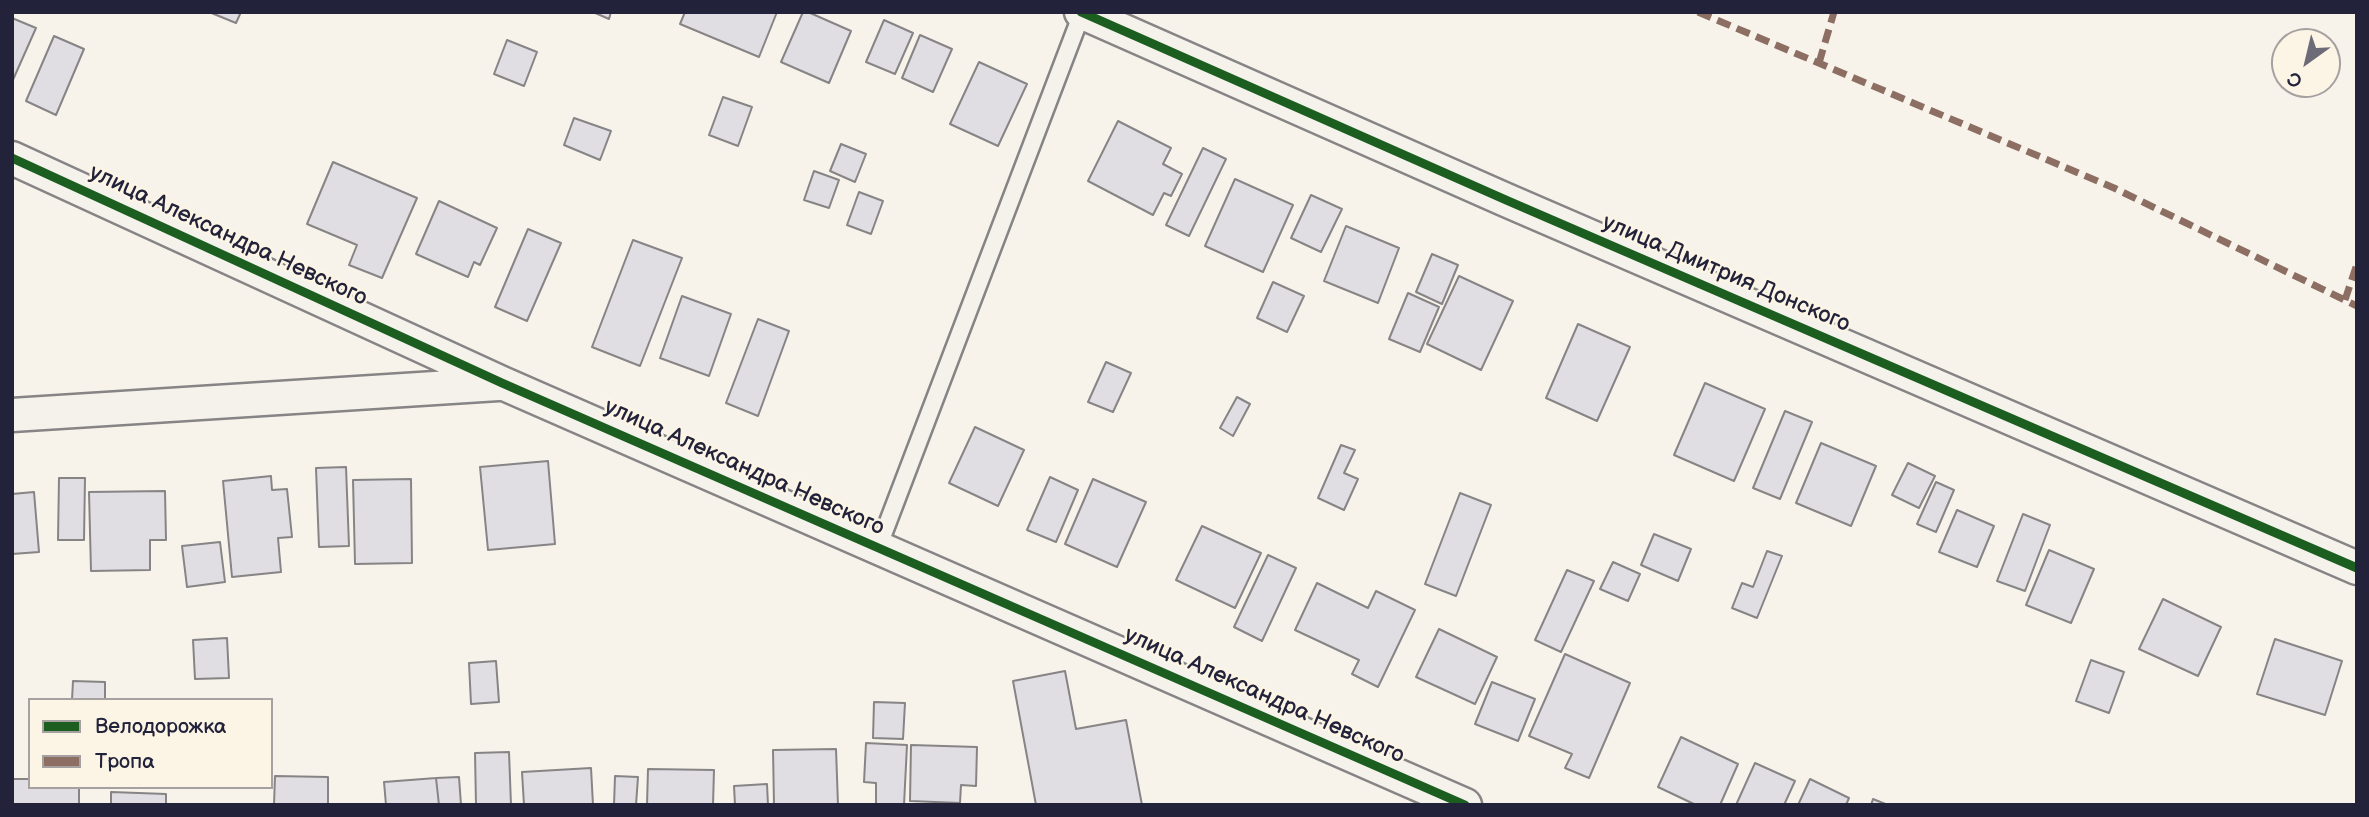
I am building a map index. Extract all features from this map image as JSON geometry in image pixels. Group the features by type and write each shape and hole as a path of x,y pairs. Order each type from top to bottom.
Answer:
{"street":[{"name":"улица Дмитрия Донского","path":"1081,12 1506,200 2357,568"},
{"name":"улица Александра Невского","path":"12,158 502,383 1465,805"},
{"path":"12,415 502,383"}],"lane":[{"path":"878,548 1081,12"}],"building":[{"path":"209,12 241,12 236,23"},
{"path":"593,12 611,12 609,19"},
{"path":"685,12 777,12 759,57 680,24"},
{"path":"803,12 851,31 829,83 781,62"},
{"path":"12,18 36,28 12,82"},
{"path":"884,20 913,33 895,74 866,62"},
{"path":"920,35 952,49 933,92 902,78"},
{"path":"54,36 84,49 56,115 26,101"},
{"path":"507,40 537,52 524,86 494,74"},
{"path":"979,62 1027,84 998,146 950,124"},
{"path":"723,97 752,107 738,146 709,135"},
{"path":"574,118 611,131 600,160 564,145"},
{"path":"1118,121 1171,148 1163,164 1182,174 1171,196 1164,193 1153,215 1088,181"},
{"path":"841,144 866,154 855,182 830,171"},
{"path":"1203,148 1226,159 1189,236 1166,225"},
{"path":"333,162 417,198 382,278 349,265 357,245 307,224"},
{"path":"814,171 839,180 829,208 804,200"},
{"path":"1235,179 1293,205 1263,272 1205,246"},
{"path":"859,192 883,201 871,234 847,225"},
{"path":"1311,195 1342,209 1321,252 1291,238"},
{"path":"439,201 497,228 480,265 474,262 468,277 416,254"},
{"path":"1346,226 1399,248 1378,303 1324,281"},
{"path":"528,229 561,243 527,321 495,307"},
{"path":"633,240 682,258 640,366 592,347"},
{"path":"1432,254 1458,265 1442,304 1416,292"},
{"path":"1459,276 1513,301 1481,370 1427,344"},
{"path":"1273,282 1304,296 1287,332 1257,318"},
{"path":"1408,293 1439,307 1420,352 1389,339"},
{"path":"682,296 731,314 709,376 660,358"},
{"path":"758,319 789,331 758,416 726,403"},
{"path":"1578,324 1630,347 1597,421 1546,398"},
{"path":"1106,362 1131,373 1113,412 1088,402"},
{"path":"1705,383 1765,409 1734,481 1674,455"},
{"path":"1237,397 1250,404 1233,436 1220,428"},
{"path":"1785,411 1812,422 1780,499 1753,488"},
{"path":"975,427 1024,450 998,506 949,483"},
{"path":"1821,443 1876,466 1851,526 1796,503"},
{"path":"1341,445 1355,450 1344,473 1358,479 1344,510 1318,498"},
{"path":"548,461 555,544 488,550 480,467"},
{"path":"1908,463 1935,476 1919,508 1892,495"},
{"path":"346,467 349,546 319,547 316,468"},
{"path":"271,476 272,490 287,489 292,537 278,538 281,572 232,577 223,481"},
{"path":"1050,477 1078,490 1056,542 1027,530"},
{"path":"59,478 85,478 84,540 58,540"},
{"path":"411,479 412,563 355,564 353,480"},
{"path":"1093,479 1146,502 1117,567 1065,544"},
{"path":"1936,482 1954,490 1936,532 1917,524"},
{"path":"165,491 166,540 150,540 150,570 91,571 89,492"},
{"path":"34,492 39,552 12,554 12,494"},
{"path":"1460,493 1491,505 1456,596 1425,584"},
{"path":"1957,510 1994,526 1977,567 1939,552"},
{"path":"2023,514 2050,525 2025,591 1997,581"},
{"path":"1202,526 1261,553 1235,608 1176,580"},
{"path":"1654,534 1691,549 1678,581 1641,565"},
{"path":"220,542 225,582 187,587 182,546"},
{"path":"2049,550 2094,569 2071,623 2026,605"},
{"path":"1767,551 1782,556 1757,618 1732,608 1742,583 1753,587"},
{"path":"1268,555 1296,568 1262,641 1234,627"},
{"path":"1613,562 1640,574 1628,601 1600,589"},
{"path":"1567,570 1594,581 1561,652 1535,640"},
{"path":"1317,583 1368,608 1376,591 1415,610 1378,687 1352,674 1359,660 1295,630"},
{"path":"2163,599 2221,627 2198,676 2139,649"},
{"path":"1439,629 1497,657 1475,704 1416,677"},
{"path":"227,638 229,678 195,679 193,640"},
{"path":"2275,639 2342,661 2325,715 2257,694"},
{"path":"1565,654 1630,683 1589,778 1565,768 1572,754 1529,736"},
{"path":"2091,660 2124,672 2109,713 2076,701"},
{"path":"496,661 499,702 471,704 469,663"},
{"path":"1065,671 1076,729 1126,720 1142,805 1036,805 1013,681"},
{"path":"73,681 105,682 105,698 72,698"},
{"path":"1492,682 1535,699 1518,741 1475,724"},
{"path":"874,702 905,703 903,739 873,738"},
{"path":"1681,737 1738,764 1720,805 1696,805 1658,787"},
{"path":"866,743 907,745 904,805 876,805 876,783 864,782"},
{"path":"911,745 977,747 976,786 961,785 960,803 910,801"},
{"path":"836,749 838,805 774,805 773,750"},
{"path":"509,752 511,805 476,805 475,753"},
{"path":"1755,763 1795,781 1784,805 1736,805"},
{"path":"591,768 593,805 524,805 522,772"},
{"path":"648,769 714,770 713,805 647,805"},
{"path":"275,776 328,777 328,805 274,805"},
{"path":"615,776 638,777 636,805 614,805"},
{"path":"459,777 461,805 439,805 436,778"},
{"path":"436,778 439,805 386,805 384,782"},
{"path":"12,779 28,779 28,789 79,789 79,805 12,805"},
{"path":"1810,779 1849,798 1846,805 1798,805"},
{"path":"767,784 768,805 735,805 734,786"},
{"path":"111,792 166,794 166,805 111,805"},
{"path":"1873,799 1888,805 1871,805"}],"marked path":[{"path":"1698,12 2114,188 2357,306"},
{"path":"1819,63 1834,12"},
{"path":"2345,300 2357,264"}],"cycle path":[{"path":"1081,12 1506,200 2357,568"},
{"path":"12,158 502,383 1465,805"}]}
